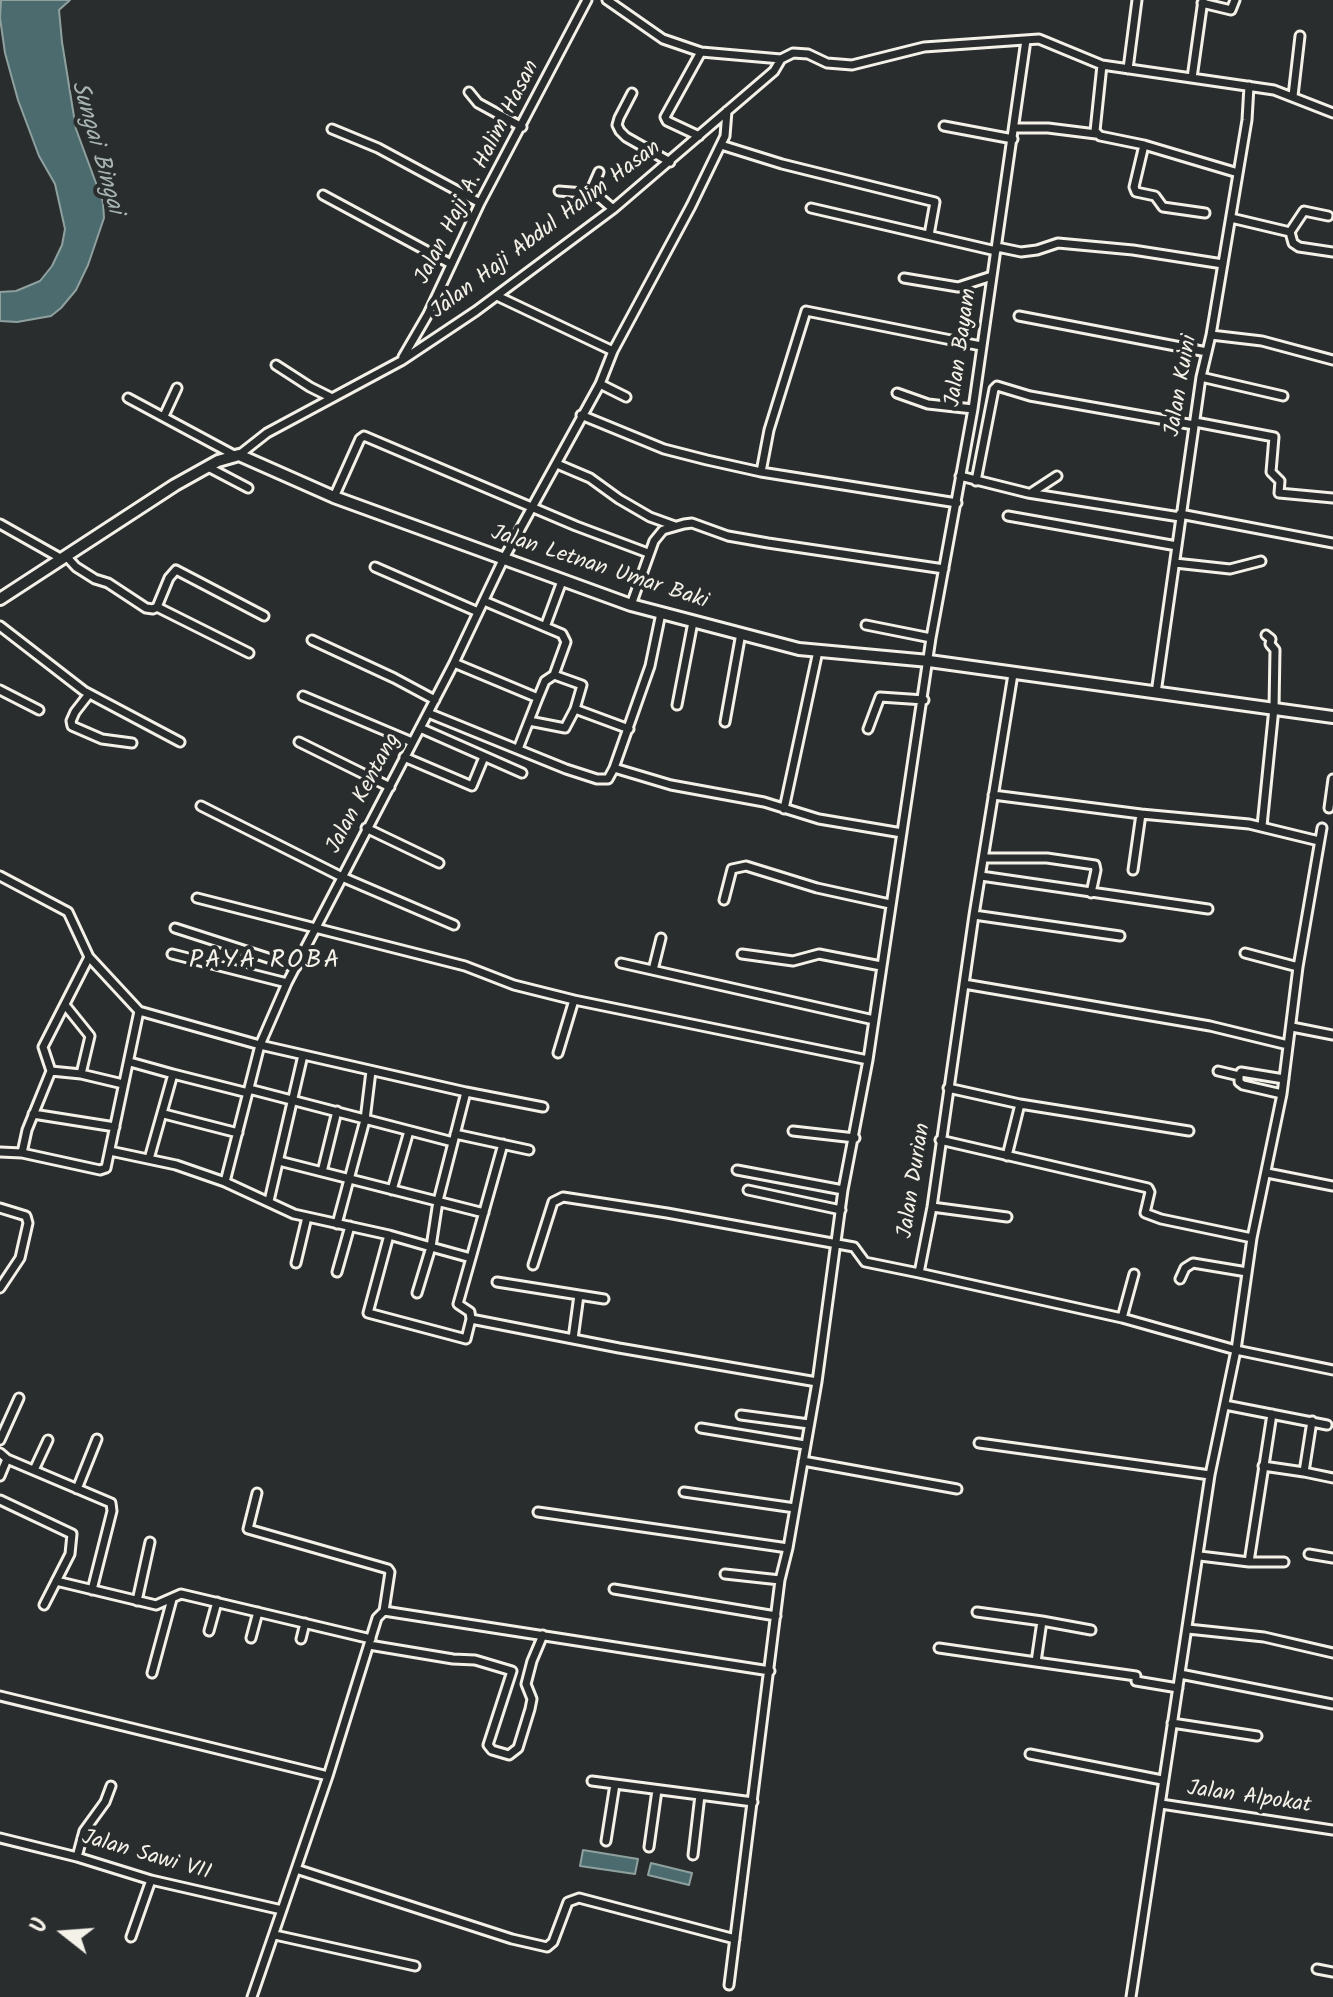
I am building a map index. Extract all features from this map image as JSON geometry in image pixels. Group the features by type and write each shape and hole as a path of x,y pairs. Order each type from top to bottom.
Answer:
{"street":[{"name":"Jalan Haji A. Halim Hasan","path":"401,361 586,0"},
{"path":"607,0 663,39 701,52 781,59 793,53 808,54 827,63 852,65 924,47 1039,39 1102,65 1249,86 1293,96 1333,113"},
{"path":"1128,69 1137,0"},
{"path":"1192,78 1202,2 1231,10 1235,0"},
{"path":"1293,96 1300,36"},
{"name":"Jalan Bayam","path":"729,1985 780,1580 817,1382 843,1190 868,1060 931,638 973,409 1026,40"},
{"path":"699,136 667,121 665,117 701,52"},
{"name":"Jalan Haji Abdul Halim Hasan","path":"237,455 267,433 401,361 497,296 670,162 774,71 781,59"},
{"path":"1096,134 1102,65"},
{"name":"Jalan Kuini","path":"1156,693 1201,377 1231,218 1249,86"},
{"path":"469,92 478,103 522,127"},
{"path":"632,93 619,118 617,125 620,131 670,162"},
{"name":"Jalan Kentang","path":"225,1182 260,1045 287,983 454,663 503,560 600,384 613,351 721,145 727,111"},
{"path":"944,126 1013,139"},
{"path":"1015,128 1048,128 1096,134 1238,173"},
{"path":"332,129 378,148 480,203"},
{"path":"721,145 782,164 935,202 929,235"},
{"path":"1144,145 1134,187 1136,192 1155,196 1165,208 1205,213"},
{"path":"559,191 584,193 591,190 599,172"},
{"path":"591,190 613,209"},
{"path":"323,195 451,264"},
{"path":"811,208 997,249 1021,252 1058,243 1133,250 1223,264"},
{"path":"1328,216 1304,211 1290,232 1293,243 1299,247 1333,252"},
{"path":"1231,218 1290,232"},
{"path":"904,278 958,287 992,276"},
{"path":"497,296 613,351"},
{"path":"761,472 769,430 806,311 981,346"},
{"path":"1019,316 1207,352"},
{"path":"1211,335 1262,341 1333,360"},
{"path":"276,365 332,398"},
{"path":"1201,377 1283,396"},
{"path":"600,384 626,397"},
{"path":"976,481 997,386 1030,396 1274,437 1271,472 1280,481 1279,493 1333,498"},
{"path":"164,416 177,388"},
{"path":"897,393 928,404 973,409"},
{"path":"128,398 237,455"},
{"path":"581,415 664,449 761,472 957,503"},
{"path":"334,497 364,436 593,534 648,553"},
{"path":"0,599 125,516 208,467 237,455"},
{"name":"Jalan Letnan Umar Baki","path":"237,455 334,497 631,605 799,649 929,661 1333,717"},
{"path":"557,464 590,478 650,517 675,526"},
{"path":"208,467 248,488"},
{"path":"960,476 1031,493 1333,543"},
{"path":"1031,493 1057,476"},
{"path":"1008,516 1177,546"},
{"path":"631,605 648,553 663,530 692,523 728,536 944,569"},
{"path":"0,524 64,557 146,608 157,607 249,653"},
{"path":"1175,563 1230,569 1261,561"},
{"path":"375,567 478,612"},
{"path":"157,607 169,578 176,570 264,616"},
{"path":"545,627 562,581"},
{"path":"484,601 562,634 566,642 554,675 545,681 518,749"},
{"path":"428,713 597,779 608,779 650,666 661,613"},
{"path":"677,705 693,622"},
{"path":"866,625 931,638"},
{"path":"0,626 89,694 180,742"},
{"path":"725,722 741,633"},
{"path":"1262,826 1274,708 1275,650 1266,635"},
{"path":"312,640 435,700"},
{"path":"784,809 818,651"},
{"path":"454,663 538,698"},
{"name":"Jalan Durian","path":"1013,674 932,1207 919,1273 1122,1318 1236,1350 1333,1370"},
{"path":"529,721 565,728 582,685 554,675"},
{"path":"0,690 39,710"},
{"path":"89,694 75,712 72,726 89,735 132,743"},
{"path":"303,696 412,742"},
{"path":"868,729 880,697 924,700"},
{"path":"575,709 629,729"},
{"path":"420,728 522,773"},
{"path":"299,742 390,787"},
{"path":"404,757 472,786 484,757"},
{"path":"614,768 671,785 819,819 902,833"},
{"path":"1329,808 1333,779"},
{"path":"993,795 1262,826 1319,841"},
{"path":"201,806 342,877 454,925"},
{"path":"1133,870 1141,814"},
{"path":"366,828 439,863"},
{"path":"1131,1997 1210,1475 1236,1350 1252,1238 1282,1094 1298,967 1322,828"},
{"path":"984,858 1047,858 1095,865 1091,893"},
{"path":"724,900 732,869 746,866 817,888 890,904"},
{"path":"0,876 68,912 89,957 139,1011 260,1045 543,1107"},
{"path":"981,876 1208,909"},
{"path":"197,898 465,966 514,985 574,1000 868,1060"},
{"path":"974,915 1120,936"},
{"path":"175,928 296,967"},
{"path":"653,970 661,938"},
{"path":"1245,953 1298,967"},
{"path":"172,954 287,983"},
{"path":"742,954 800,961 819,954 881,966"},
{"path":"22,1153 33,1114 51,1071 43,1047 89,957"},
{"path":"621,963 874,1020"},
{"path":"964,984 1210,1026 1288,1045"},
{"path":"558,1053 574,1000"},
{"path":"65,1005 90,1036 81,1074"},
{"path":"0,1152 22,1153 104,1170 108,1165 139,1011"},
{"path":"1292,1027 1333,1035"},
{"path":"269,1201 303,1055"},
{"path":"130,1062 294,1099 409,1131 529,1150"},
{"path":"51,1071 123,1084"},
{"path":"337,1224 365,1120 371,1071"},
{"path":"1218,1071 1239,1076"},
{"path":"1282,1094 1243,1085 1239,1082 1239,1076 1241,1072 1284,1079"},
{"path":"149,1159 173,1074"},
{"path":"948,1088 1020,1104 1189,1131"},
{"path":"417,1293 431,1247 438,1201 466,1092"},
{"path":"1007,1156 1020,1104"},
{"path":"322,1172 337,1111"},
{"path":"33,1114 115,1127"},
{"path":"164,1114 238,1133"},
{"path":"392,1190 409,1131"},
{"path":"793,1131 855,1138"},
{"path":"940,1140 1148,1188 1150,1192 1145,1213 1252,1238"},
{"path":"389,1235 368,1313 466,1339 471,1319 469,1310 458,1304 503,1144"},
{"path":"110,1151 149,1159 225,1182 307,1217 389,1235 471,1258"},
{"path":"279,1161 484,1213"},
{"path":"737,1170 843,1190"},
{"path":"1267,1173 1333,1186"},
{"path":"748,1190 841,1210"},
{"path":"533,1265 552,1206 560,1197 836,1243 856,1248 865,1262 919,1273"},
{"path":"932,1207 1007,1217"},
{"path":"0,1208 26,1216 28,1223 20,1258 0,1288"},
{"path":"296,1263 307,1217"},
{"path":"337,1272 350,1226"},
{"path":"1180,1279 1185,1268 1193,1263 1247,1272"},
{"path":"1122,1318 1134,1274"},
{"path":"497,1282 604,1299"},
{"path":"573,1339 579,1295"},
{"path":"471,1319 817,1382"},
{"path":"0,1440 19,1398"},
{"path":"1225,1405 1327,1425"},
{"path":"1249,1562 1272,1414"},
{"path":"741,1415 809,1424"},
{"path":"1304,1472 1312,1421"},
{"path":"701,1428 805,1445"},
{"path":"77,1489 97,1439"},
{"path":"34,1470 48,1440"},
{"path":"979,1443 1210,1475"},
{"path":"0,1476 4,1456 111,1503 113,1507 92,1590"},
{"path":"803,1461 957,1489"},
{"path":"1263,1466 1333,1478"},
{"path":"684,1492 795,1508"},
{"path":"252,1997 328,1776 377,1618 384,1611 390,1572 248,1529 257,1493"},
{"path":"0,1500 72,1534 70,1554 44,1605"},
{"path":"538,1512 788,1548"},
{"path":"137,1601 150,1542"},
{"path":"1309,1554 1333,1558"},
{"path":"1200,1556 1249,1562 1284,1562"},
{"path":"725,1574 780,1580"},
{"path":"56,1581 156,1605 181,1594 305,1623 370,1642 442,1657 475,1660 512,1671 488,1745 492,1750 509,1755 518,1748 530,1709 532,1699 526,1684 543,1635"},
{"path":"614,1589 776,1616"},
{"path":"152,1673 172,1597"},
{"path":"209,1631 217,1602"},
{"path":"384,1611 770,1671"},
{"path":"251,1638 258,1612"},
{"path":"977,1612 1091,1630"},
{"path":"1036,1662 1042,1621"},
{"path":"301,1639 305,1623"},
{"path":"1188,1629 1264,1637 1333,1653"},
{"path":"939,1648 1136,1676 1136,1681 1178,1688"},
{"path":"1180,1674 1333,1704"},
{"path":"0,1696 328,1776"},
{"path":"1172,1723 1257,1736"},
{"path":"1030,1754 1162,1780"},
{"path":"592,1781 753,1802"},
{"path":"606,1841 615,1784"},
{"path":"77,1857 84,1831 98,1814 111,1786"},
{"path":"649,1847 657,1790"},
{"path":"693,1855 700,1795"},
{"name":"Jalan Alpokat","path":"1161,1804 1333,1830"},
{"name":"Jalan Sawi VII","path":"0,1838 151,1880 282,1910"},
{"path":"296,1869 512,1939 547,1947 553,1942 568,1902 579,1898 735,1939"},
{"path":"131,1937 151,1880"},
{"path":"275,1935 415,1966"},
{"path":"1317,1969 1333,1972"}],"water":[{"path":"1,0 70,0 59,10 62,42 76,129 103,202 104,218 88,265 76,290 61,308 51,316 17,322 0,321 0,292 16,291 40,281 52,266 62,245 65,229 55,184 39,156 18,100 5,53"},
{"path":"583,1850 638,1859 635,1874 580,1866"},
{"path":"651,1863 692,1873 689,1885 648,1875"}],"district":[{"name":"PAYA ROBA","path":"265,963"}],"water label":[{"name":"Sungai Bingai","path":"95,148"}]}
